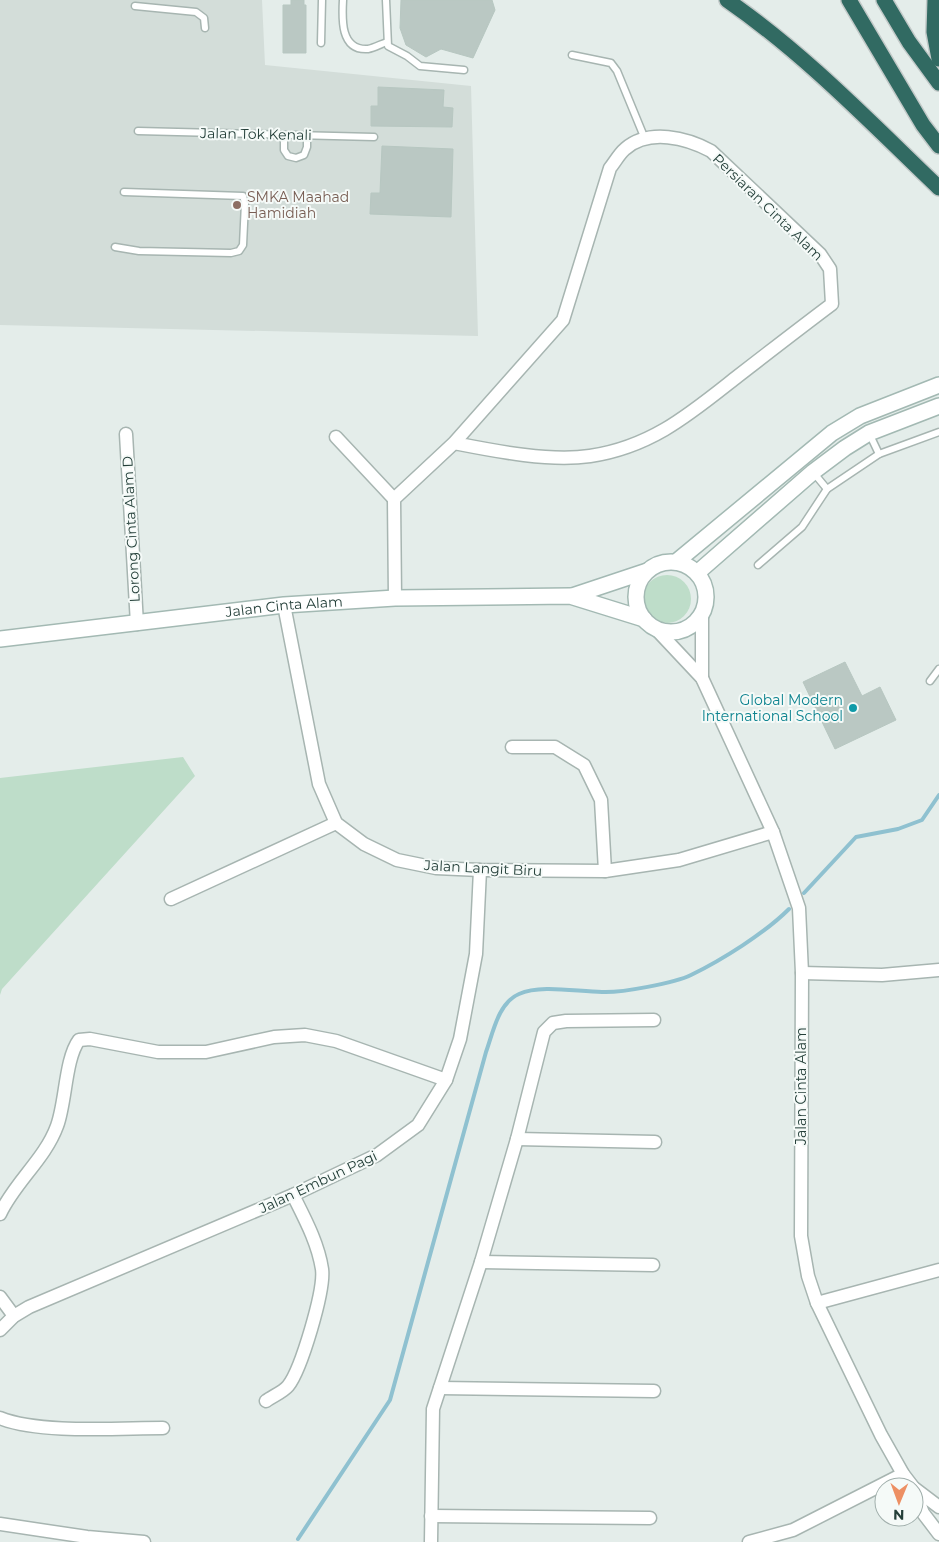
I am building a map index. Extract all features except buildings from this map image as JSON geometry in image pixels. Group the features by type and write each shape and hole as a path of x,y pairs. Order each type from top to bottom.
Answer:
{"highway":[{"path":"727,0 766,27 830,84 939,188"},
{"path":"849,0 923,125 939,146"},
{"path":"884,0 910,42 939,83"},
{"path":"935,0 934,32 939,59"}],"street":[{"name":"Persiaran Cinta Alam","path":"394,500 454,443 562,320 610,168 625,149 645,139 667,137 691,140 712,151 820,254 830,269 832,304 677,424 635,445 589,456 551,456 486,449 454,443"},
{"path":"676,562 832,433 860,416 939,385"},
{"path":"697,572 813,472 869,433 939,406"},
{"name":"Lorong Cinta Alam D","path":"126,434 137,624"},
{"path":"336,437 394,500 395,598"},
{"path":"676,562 687,565 697,572 706,592 702,614 685,629 671,632 656,629 644,619 636,604 635,595 641,578 647,571 660,563 676,562"},
{"name":"Jalan Cinta Alam","path":"0,639 284,605 395,598 570,596 647,571"},
{"name":"Jalan Cinta Alam","path":"570,596 644,619"},
{"path":"171,899 336,823 317,776 284,605"},
{"name":"Jalan Cinta Alam","path":"702,614 702,678"},
{"name":"Jalan Cinta Alam","path":"656,629 702,678 773,832 799,908 802,973 801,1236 808,1276 817,1303 881,1435 905,1477"},
{"path":"512,747 555,747 584,765 601,800 604,871"},
{"name":"Jalan Langit Biru","path":"336,823 364,844 397,860 436,868 480,870 604,871 678,860 773,832"},
{"name":"Jalan Embun Pagi","path":"0,1330 14,1316 83,1283 293,1195 377,1155 418,1125 446,1080 460,1039 476,954 480,870"},
{"path":"802,973 882,976 939,970"},
{"path":"431,1542 433,1409 481,1262 517,1139 544,1032 553,1023 566,1021 654,1020"},
{"path":"0,1214 9,1195 39,1157 56,1127 66,1089 73,1048 79,1040 90,1039 158,1052 206,1052 274,1037 305,1035 336,1041 446,1080"},
{"path":"517,1139 655,1142"},
{"path":"266,1400 288,1387 294,1374 319,1301 323,1272 318,1248 293,1195"},
{"path":"481,1262 653,1265"},
{"path":"817,1303 939,1270"},
{"path":"0,1297 14,1316"},
{"path":"440,1388 654,1391"},
{"path":"0,1418 16,1425 88,1429 162,1428"},
{"path":"749,1542 793,1530 903,1474"},
{"name":"Jalan Cinta Alam","path":"924,1496 939,1507"},
{"name":"Jalan Cinta Alam","path":"924,1515 939,1534"},
{"path":"431,1516 650,1518"},
{"path":"0,1524 86,1537 144,1542"}],"lane":[{"path":"321,43 322,0"},
{"path":"343,0 342,24 345,36 355,46 368,49 387,44 420,66 464,70"},
{"path":"386,0 387,44"},
{"path":"135,6 196,12 204,18 205,28"},
{"path":"572,55 611,63 617,71 645,139"},
{"name":"Jalan Tok Kenali","path":"138,131 374,137"},
{"path":"284,135 284,150 288,156 296,158 304,155 307,147 307,135"},
{"path":"115,247 139,251 232,253 239,251 243,245 245,203 243,196 124,192"},
{"path":"758,565 802,527 827,489 879,454 939,432"},
{"path":"869,433 879,454"},
{"path":"813,472 827,489"},
{"path":"930,681 939,669"}],"shaded area":[{"name":"SMKA Maahad Hamidiah","path":"0,0 262,0 265,65 471,86 478,336 0,325"}],"green space":[{"path":"662,575 672,575 681,579 687,585 690,590 690,608 681,619 672,623 662,623 653,619 647,613 643,604 643,594 647,585 653,579"},
{"path":"183,757 195,776 2,989 0,995 0,778"}],"waterway":[{"path":"804,893 856,837 898,829 922,820 939,795"},
{"path":"298,1539 390,1400 486,1052 497,1019 506,1004 519,994 538,989 611,992 648,987 683,978 716,962 743,945 789,909"}],"place":[{"name":"SMKA Maahad Hamidiah","path":"237,205"},
{"name":"Global Modern International School","path":"853,708"}]}
